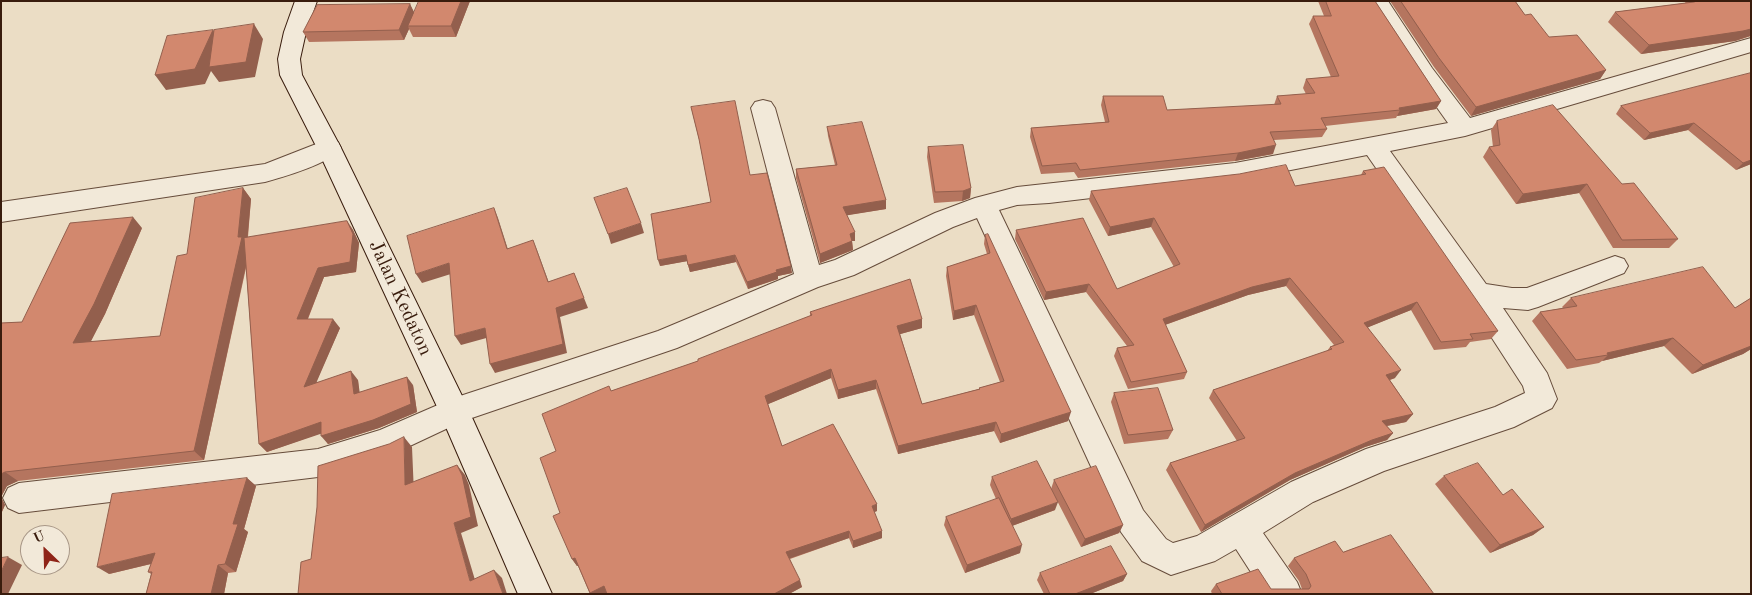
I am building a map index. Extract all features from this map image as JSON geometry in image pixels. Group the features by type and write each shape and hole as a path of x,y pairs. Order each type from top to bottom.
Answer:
{"street":[{"name":"Jalan Kedaton","path":"306,1 295,32 289,59 291,75 329,148 454,411 535,594"},
{"path":"1377,1 1424,73 1465,128"},
{"path":"19,498 318,463 386,442 454,411 667,340 809,279 844,268 944,220 984,205 1017,196 1049,194 1235,172 1465,128 1751,45"},
{"path":"763,108 809,279"},
{"path":"984,205 1132,521 1154,550 1171,559 1203,550 1242,530 1302,492 1377,459 1503,418 1542,399 1537,382 1478,293 1373,146"},
{"path":"1,212 265,173 294,164 329,148"},
{"path":"1478,293 1512,299 1528,299 1615,266"},
{"path":"1242,530 1285,594"}],"building":[{"path":"419,1 461,1 451,26 408,26"},
{"path":"1326,1 1375,1 1441,101 1399,108 1400,110 1321,118 1327,129 1270,132 1276,145 1238,153 1080,170 1076,163 1042,166 1031,128 1109,122 1103,96 1163,96 1167,110 1281,104 1277,96 1315,93 1306,79 1339,76 1313,16 1331,16"},
{"path":"1401,1 1515,1 1525,15 1531,14 1549,37 1577,35 1606,70 1476,107 1439,58"},
{"path":"1751,1 1751,29 1649,45 1615,12 1694,2"},
{"path":"410,4 399,30 303,32 317,5"},
{"path":"254,24 246,62 209,67 214,30"},
{"path":"213,30 195,69 155,75 167,36"},
{"path":"1751,73 1751,160 1743,163 1694,123 1650,133 1621,106"},
{"path":"735,101 750,175 767,173 791,266 747,282 735,255 688,265 686,255 658,260 651,214 711,202 691,107"},
{"path":"1553,105 1622,184 1634,183 1678,239 1622,240 1587,184 1523,194 1489,147 1500,145 1497,121"},
{"path":"862,122 886,200 843,207 855,232 850,234 852,241 820,254 796,169 837,165 827,127"},
{"path":"963,145 971,188 963,191 935,192 928,147"},
{"path":"1286,165 1295,186 1366,174 1363,171 1384,167 1498,331 1470,334 1473,339 1441,342 1417,302 1364,323 1401,370 1386,375 1413,414 1382,421 1393,433 1295,473 1205,525 1170,463 1245,438 1213,390 1332,349 1330,347 1344,342 1290,278 1252,287 1163,319 1187,372 1131,382 1117,348 1134,345 1089,284 1046,292 1016,230 1083,218 1117,289 1180,264 1154,218 1110,227 1091,191 1239,174"},
{"path":"243,188 238,237 242,237 194,451 5,472 1,474 1,323 22,322 70,223 133,217 94,304 73,343 160,336 177,256 187,254 195,198"},
{"path":"627,188 641,223 608,234 594,198"},
{"path":"494,208 507,249 533,240 548,282 574,273 584,298 556,308 563,344 490,364 485,328 455,336 449,263 416,274 407,236"},
{"path":"347,221 353,234 350,262 318,268 297,319 333,319 304,387 351,371 354,394 407,377 411,404 373,420 321,436 321,422 259,444 244,238"},
{"path":"988,234 1071,412 1001,434 996,422 898,446 876,380 838,390 831,369 765,396 782,446 833,424 877,504 872,506 882,531 853,541 849,531 786,552 800,580 774,594 607,594 604,586 590,593 575,558 572,559 553,516 560,513 540,458 556,451 542,414 609,386 611,391 698,361 698,359 812,315 810,312 910,279 922,319 897,326 922,404 1004,381 976,305 954,311 947,267 990,253 985,235"},
{"path":"1703,267 1735,308 1751,298 1751,346 1703,365 1673,338 1607,353 1608,355 1576,360 1540,312 1577,306 1571,298"},
{"path":"1158,388 1173,430 1128,435 1114,393"},
{"path":"404,437 405,485 457,465 462,475 471,517 454,523 470,581 494,570 503,594 298,594 301,562 311,559 317,507 318,466 389,444"},
{"path":"1037,461 1058,502 1011,519 992,477"},
{"path":"1478,463 1503,495 1512,489 1544,527 1500,545 1444,476"},
{"path":"1096,466 1123,525 1085,539 1054,480"},
{"path":"247,478 233,524 238,524 225,564 218,565 211,594 146,594 152,572 148,572 155,553 97,567 112,494"},
{"path":"999,498 1022,545 967,565 946,517"},
{"path":"1391,535 1434,594 1222,594 1216,584 1258,569 1271,589 1309,589 1311,586 1306,574 1294,558 1335,541 1343,552"},
{"path":"1111,546 1127,574 1075,594 1050,594 1040,573"},
{"path":"8,557 1,572 1,558"}]}
